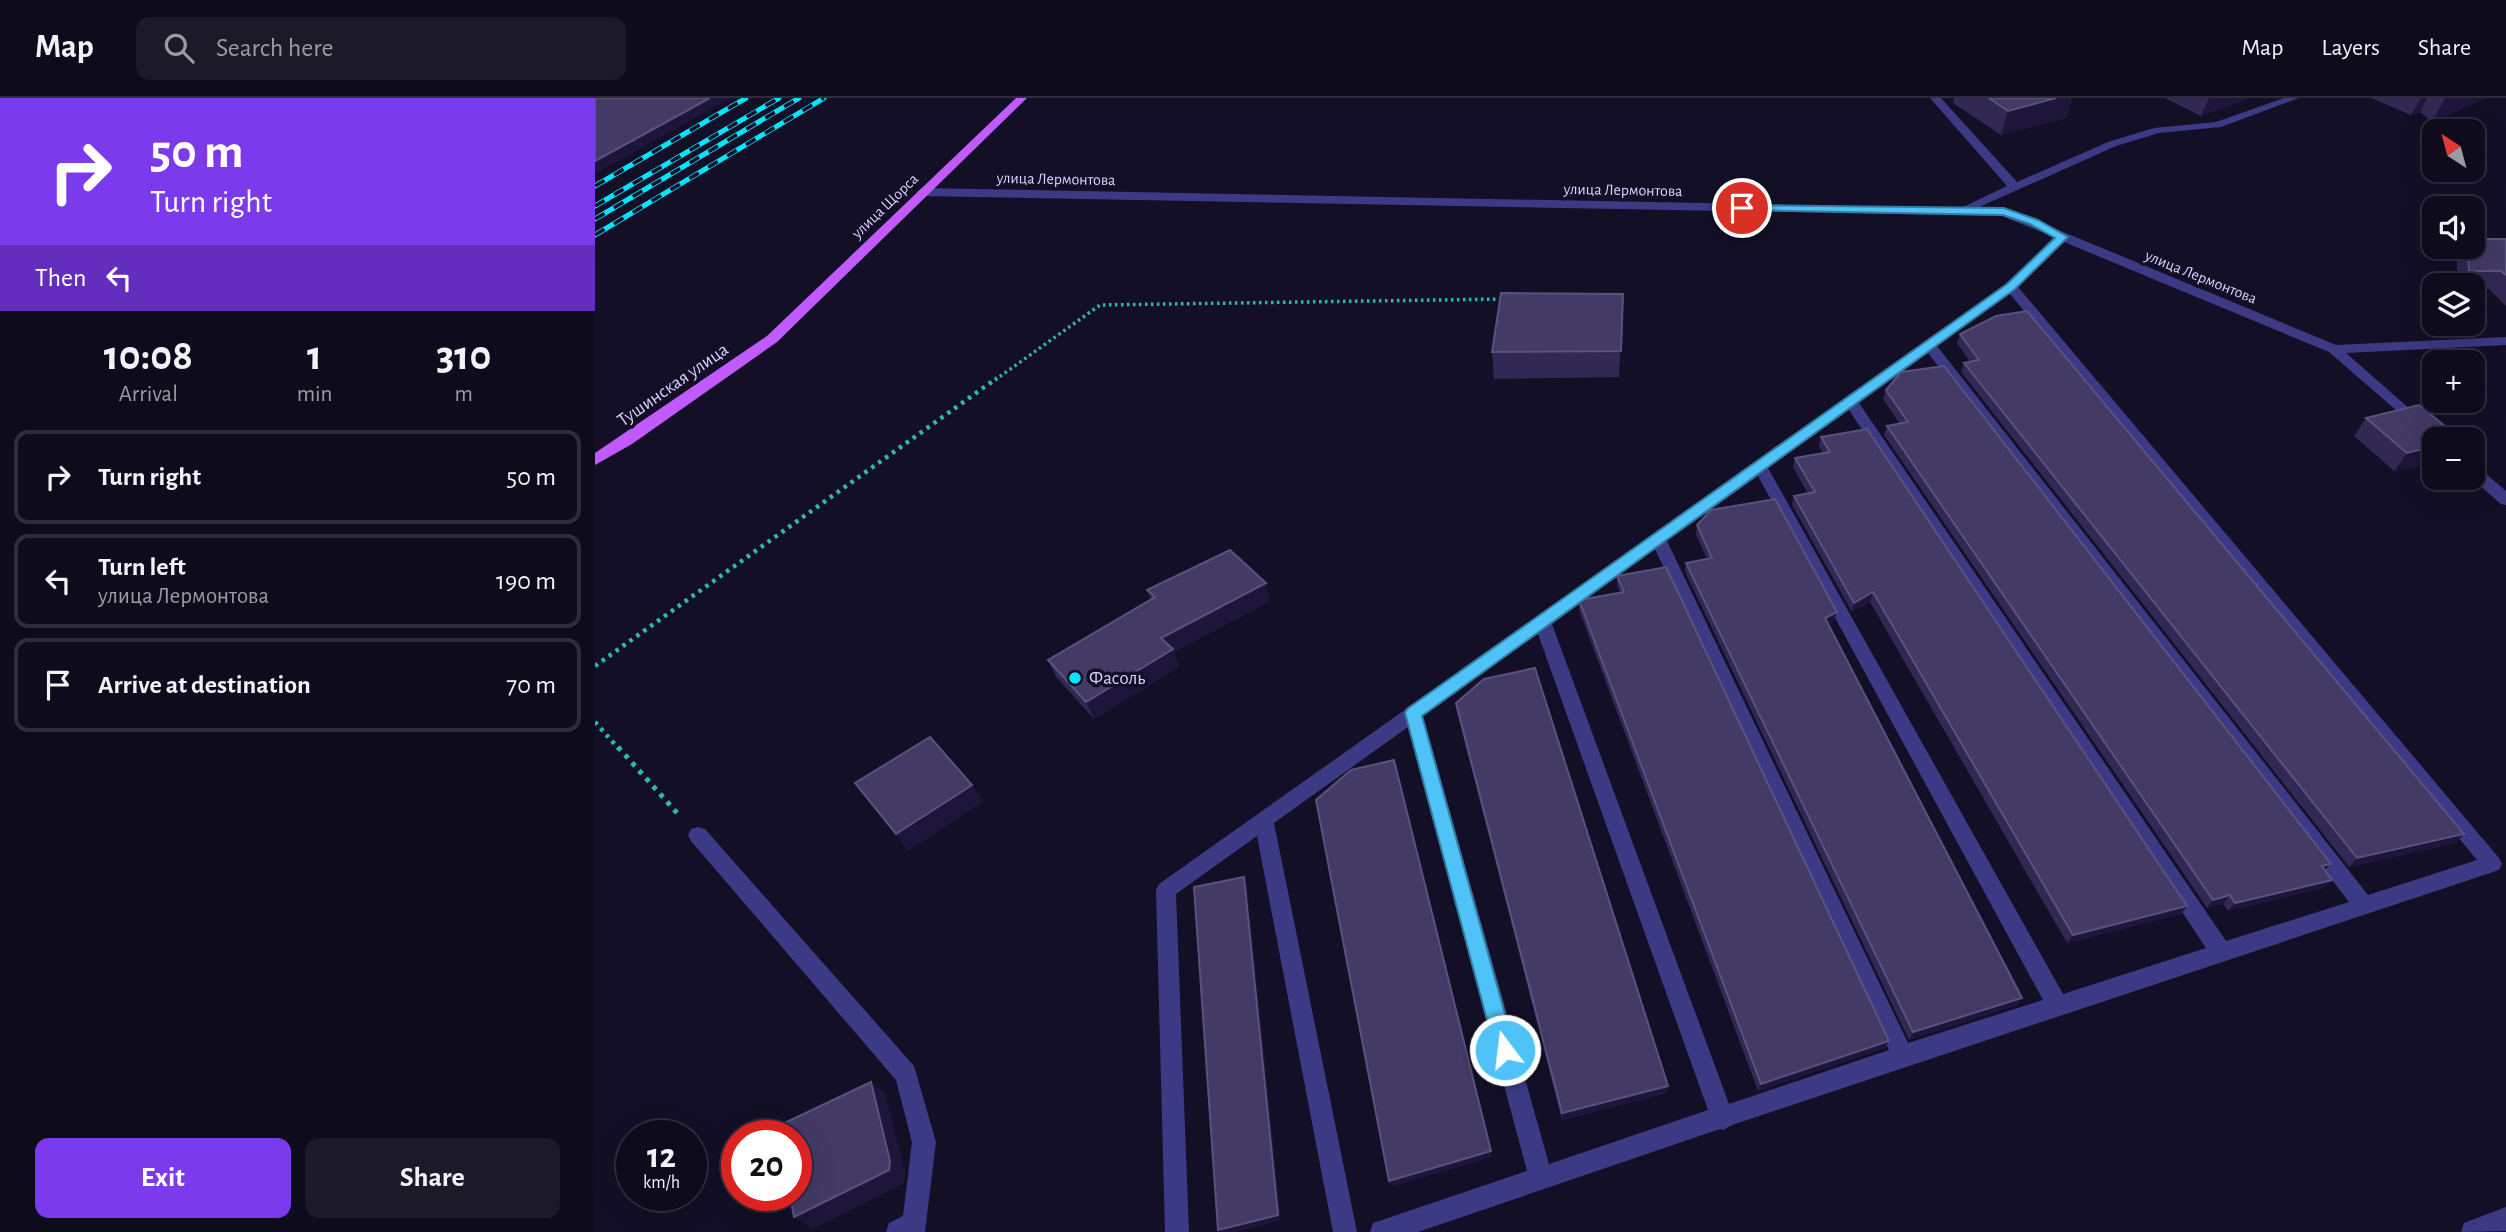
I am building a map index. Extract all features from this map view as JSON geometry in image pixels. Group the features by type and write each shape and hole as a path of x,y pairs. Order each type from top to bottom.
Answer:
{"main road":[{"name":"улица Щорса","path":"772,339 1022,98"},
{"name":"Тушинская улица","path":"595,460 627,441 772,339"}],"street":[{"path":"1935,98 2015,187"},
{"path":"1962,210 2112,144 2158,130 2217,125 2294,98"},
{"name":"улица Лермонтова","path":"922,192 2004,212 2034,222 2062,237 2334,349 2506,341"},
{"path":"1177,1232 1166,890 2011,287 2062,237"},
{"path":"1382,1232 1903,1056 2492,864 2011,287"},
{"path":"1929,345 2364,906"},
{"path":"2334,349 2423,427"},
{"path":"1851,402 2221,952"},
{"path":"1760,466 2057,1006"},
{"path":"2485,482 2506,500"},
{"path":"1658,539 1903,1056"},
{"path":"1542,621 1723,1119"},
{"path":"1413,713 1541,1179"},
{"path":"1264,820 1345,1232"},
{"path":"698,835 906,1074 924,1142 909,1229"},
{"path":"2473,1232 2506,1219"}],"path":[{"path":"595,666 1100,305 1506,299"},
{"path":"595,723 698,835"}],"building":[{"path":"595,98 710,98 595,161"},
{"path":"1989,98 2056,98 2008,111"},
{"path":"2485,239 2506,239 2506,275 2501,271 2469,271 2468,259 2485,259"},
{"path":"1501,293 1623,294 1621,351 1492,352"},
{"path":"2027,311 2464,834 2357,858 1964,363 1979,360 1960,334 1996,316"},
{"path":"1944,366 2331,864 2322,866 2332,880 2235,903 2230,895 2213,900 1887,426 1908,422 1886,390 1901,372"},
{"path":"2419,405 2422,413 2429,413 2446,427 2422,427 2422,449 2407,453 2366,418"},
{"path":"1867,429 2187,906 2073,935 1873,592 1854,603 1794,496 1815,492 1795,458 1830,452 1821,437"},
{"path":"1775,499 1837,612 1825,618 2022,998 1913,1032 1686,563 1712,558 1697,525 1711,510"},
{"path":"1230,550 1266,583 1161,638 1173,649 1086,702 1048,660 1155,597 1147,590"},
{"path":"1666,567 1889,1041 1761,1084 1579,600 1624,592 1617,576"},
{"path":"1535,668 1668,1086 1562,1113 1456,703 1484,679"},
{"path":"930,737 972,785 896,834 855,783"},
{"path":"1394,760 1491,1151 1389,1181 1316,800 1351,770"},
{"path":"1244,877 1278,1215 1218,1230 1194,887"},
{"path":"871,1082 890,1161 889,1170 812,1208 812,1120 791,1120"},
{"path":"793,1211 806,1211 794,1217"}],"railway":[{"path":"595,186 746,98"},
{"path":"595,206 779,98"},
{"path":"595,219 799,98"},
{"path":"595,235 824,98"}],"place":[{"name":"Фасоль","path":"1075,678"}],"route":[{"path":"1505,1050 1413,713 2011,287 2062,237 2034,222 2004,212 1742,208"}]}
